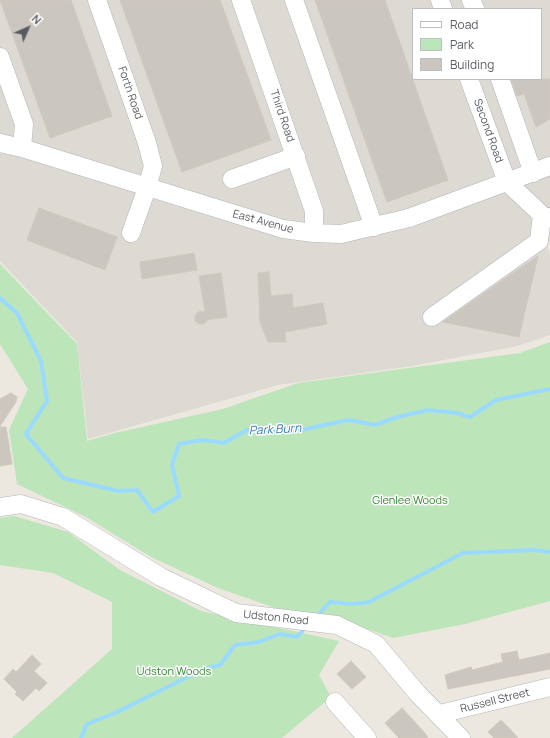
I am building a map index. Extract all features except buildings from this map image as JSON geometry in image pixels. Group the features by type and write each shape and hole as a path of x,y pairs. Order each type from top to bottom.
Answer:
{"street":[{"name":"Forth Road","path":"97,0 147,143 153,166 131,233"},
{"name":"Third Road","path":"241,0 314,211 314,233"},
{"path":"294,0 374,227"},
{"path":"0,57 24,124 22,148"},
{"name":"Second Road","path":"469,80 507,182"},
{"path":"500,80 533,172"},
{"name":"East Avenue","path":"0,143 22,148 283,229 314,233 341,234 409,218 550,166"},
{"path":"232,179 296,156"},
{"path":"432,317 539,241 546,217 507,182"},
{"name":"Udston Road","path":"0,507 21,504 64,517 161,577 236,613 337,625 376,644 418,694 440,714 461,738"},
{"name":"Russell Street","path":"440,714 550,687"},
{"path":"335,702 366,738"}],"shaded area":[{"path":"0,0 550,0 550,241 546,243 550,254 550,335 518,346 412,366 278,385 88,439 77,342 0,261"}],"green space":[{"name":"Glenlee Woods","path":"0,264 77,344 87,441 115,433 223,409 298,383 520,353 550,342 550,601 465,624 393,638 348,622 281,610 218,588 151,557 86,517 17,484 9,430 28,389 0,344"},
{"name":"Udston Woods","path":"14,516 68,532 120,570 201,611 339,641 319,675 331,697 282,738 12,738 112,649 112,602 53,573 0,565 0,518"}],"waterway":[{"name":"Park Burn","path":"0,298 17,313 41,361 47,401 26,434 63,478 118,491 137,490 153,512 179,496 172,465 179,444 202,440 224,443 247,430 274,432 296,431 349,420 375,425 397,417 428,410 457,413 470,417 496,400 550,389"},
{"path":"316,617 330,602 354,604 369,602 463,553 534,550 550,552"},
{"path":"81,738 87,724 115,713 204,669 220,665 235,645 259,642 280,634 297,637 306,627"}]}
